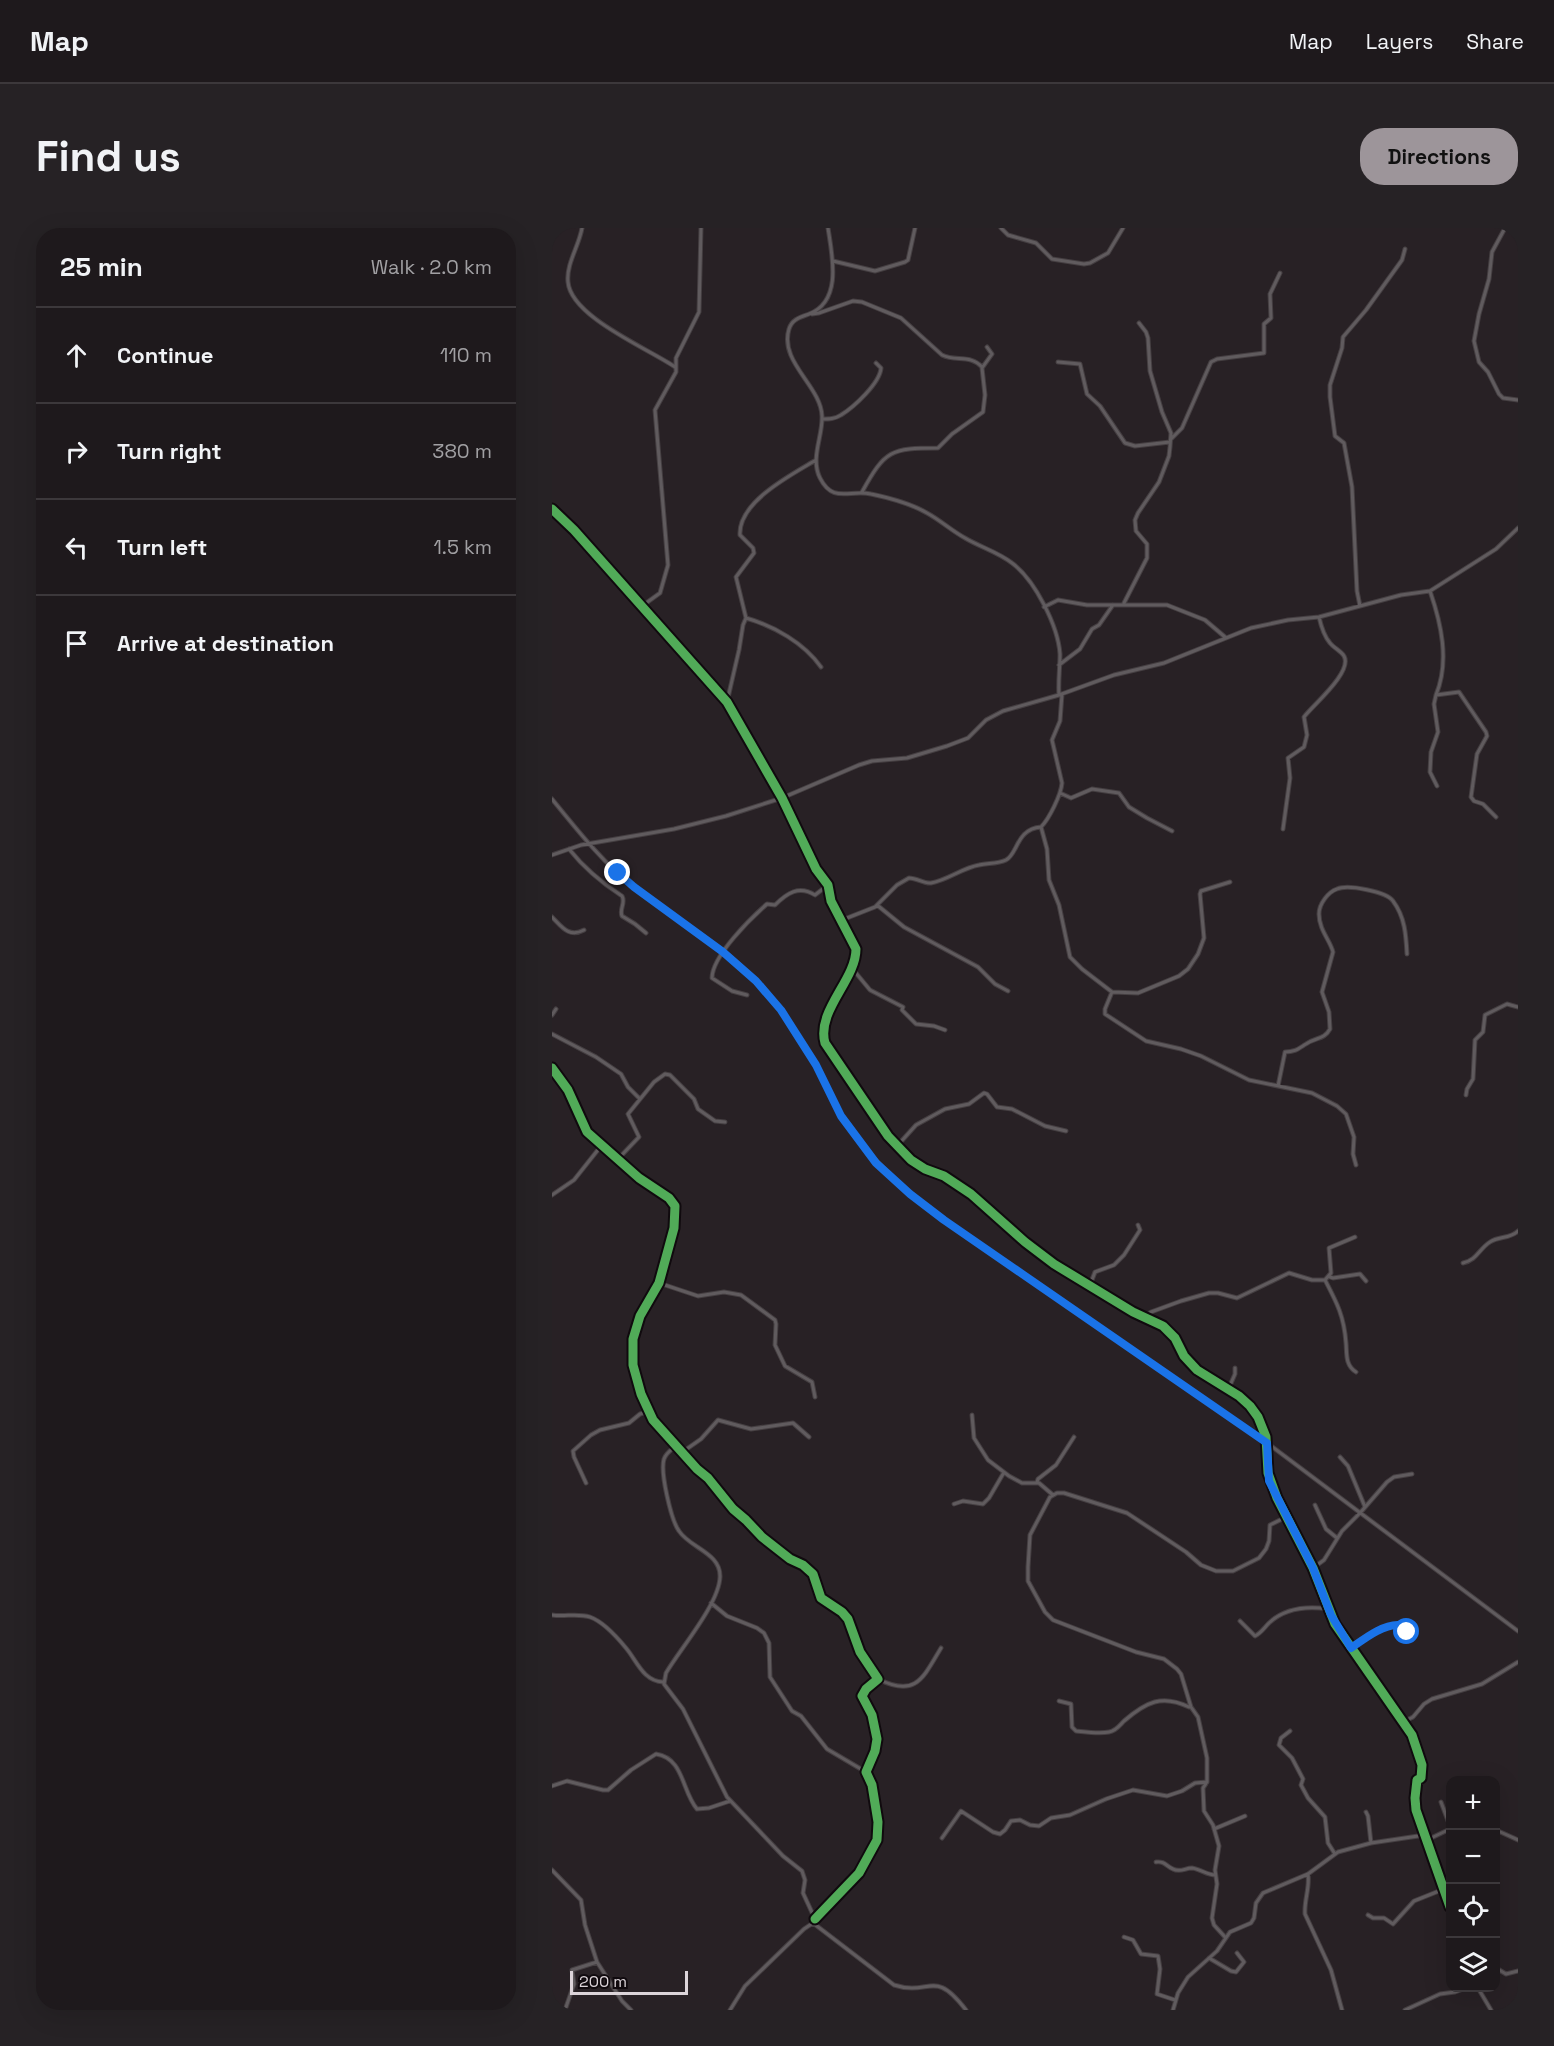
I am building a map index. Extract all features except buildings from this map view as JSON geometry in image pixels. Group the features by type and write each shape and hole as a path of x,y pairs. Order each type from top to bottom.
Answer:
{"street":[{"path":"582,228 568,274 569,287 579,304 624,338 675,367"},
{"path":"642,606 660,593 668,562 654,413 655,406 676,372 678,354 699,312 701,228"},
{"path":"810,314 823,304 829,293 833,277 828,228"},
{"path":"833,261 873,271 905,262 908,260 915,228"},
{"path":"1001,228 1008,235 1036,243 1052,260 1084,264 1108,253 1123,228"},
{"path":"1505,228 1492,252 1489,279 1474,341 1479,363 1488,372 1499,394 1503,398 1518,400"},
{"path":"1360,606 1357,591 1352,487 1344,443 1335,436 1330,385 1342,348 1343,337 1366,310 1402,260 1405,249"},
{"path":"1058,362 1080,364 1087,394 1100,406 1125,443 1135,446 1171,440 1182,428 1211,362 1217,359 1264,353 1263,324 1271,318 1270,294 1280,273"},
{"path":"842,920 877,905 897,885 909,878 929,883 945,879 972,866 1006,860 1027,832 1041,827 1048,818 1062,783 1052,740 1060,721 1059,647 1044,607 1028,579 1011,562 961,536 915,507 862,492 842,495 831,491 819,476 816,460 822,419 821,408 794,362 788,345 788,332 796,319 853,302 862,302 901,318 947,358 973,360 982,368"},
{"path":"1124,603 1147,558 1147,544 1134,526 1135,520 1159,482 1169,456 1171,440 1168,424 1152,379 1148,338 1139,323"},
{"path":"862,492 873,473 889,454 938,448 952,434 983,412 985,395 982,368 992,354 987,347"},
{"path":"822,419 840,416 870,390 879,379 880,368 876,363"},
{"path":"727,702 746,618 736,577 753,555 754,550 740,535 740,529 753,501 816,460"},
{"path":"552,509 574,530 727,702 782,798 816,869 828,885 831,901 856,949 851,967 824,1024 824,1039 888,1136 918,1165 944,1176 970,1194 1054,1264 1168,1329 1188,1361 1250,1406 1258,1417 1267,1443 1269,1481 1313,1568 1328,1609 1351,1648 1403,1722 1418,1750 1422,1765 1421,1778 1416,1780 1416,1810 1446,1893"},
{"path":"552,861 553,855 589,843 674,830 726,816 782,798 872,761 906,758 946,746 968,738 986,720 1003,711 1114,675 1164,663 1251,628 1288,620 1319,617 1401,595 1430,591 1496,549 1518,528"},
{"path":"1430,591 1442,640 1442,677 1434,699 1434,714 1438,732 1431,752 1430,772 1437,786"},
{"path":"1044,607 1058,600 1087,605 1124,603 1170,605 1205,620 1225,637"},
{"path":"1059,665 1080,649 1092,629 1099,626 1114,604"},
{"path":"1283,829 1290,778 1288,758 1304,747 1307,735 1305,716 1342,675 1345,662 1344,656 1325,636 1319,617"},
{"path":"746,618 781,633 815,658 821,668"},
{"path":"1437,695 1459,692 1486,732 1487,736 1477,754 1471,797 1473,801 1483,804 1496,817"},
{"path":"1060,792 1071,798 1092,789 1119,793 1130,807 1172,831"},
{"path":"552,800 589,843 634,887 723,952 756,981 781,1010 816,1065 841,1116 876,1163 910,1194 944,1220 1267,1443 1518,1631"},
{"path":"1041,827 1047,849 1050,880 1059,905 1070,957 1112,992 1138,993 1184,973 1194,962 1203,943 1205,932 1201,891 1230,882"},
{"path":"569,849 590,872 622,896 624,901 622,916 646,933"},
{"path":"747,995 732,991 712,978 712,973 723,952 736,935 767,904 775,905 785,895 796,890 817,894 828,885"},
{"path":"1278,1086 1285,1052 1292,1053 1310,1042 1322,1039 1330,1029 1329,1012 1322,992 1333,952 1319,918 1324,899 1336,889 1343,887 1367,890 1392,900 1404,924 1407,954"},
{"path":"877,905 904,927 978,967 995,984 1008,992"},
{"path":"552,917 568,932 578,933 584,930"},
{"path":"851,967 870,990 903,1007 902,1010 916,1024 945,1030"},
{"path":"1112,992 1105,1014 1146,1041 1181,1049 1212,1061 1240,1077 1312,1093 1345,1112 1355,1141 1353,1154 1356,1165"},
{"path":"1466,1095 1473,1079 1475,1040 1483,1031 1485,1016 1507,1004 1518,1007"},
{"path":"552,1015 556,1009"},
{"path":"552,1034 596,1057 621,1074 628,1087 640,1099"},
{"path":"552,1068 568,1090 584,1128 618,1160 639,1178 669,1198 675,1206 674,1228 659,1283 640,1316 633,1340 634,1373 653,1420 754,1530 813,1574 821,1598 842,1612 848,1619 860,1652 878,1679 893,1686 914,1685 925,1675 941,1648"},
{"path":"618,1160 639,1137 628,1116 654,1082 667,1074 694,1099 698,1109 716,1121 725,1122"},
{"path":"897,1146 916,1125 945,1109 969,1104 984,1093 997,1107 1012,1109 1045,1126 1066,1131"},
{"path":"552,1195 574,1180 602,1146"},
{"path":"1090,1285 1095,1272 1111,1268 1124,1255 1140,1230 1138,1225"},
{"path":"1463,1263 1472,1261 1492,1240 1511,1237 1518,1231"},
{"path":"1329,1277 1329,1248 1355,1237"},
{"path":"1144,1317 1151,1312 1209,1293 1237,1298 1289,1273 1312,1280 1360,1275 1366,1281"},
{"path":"1325,1280 1339,1305 1346,1340 1347,1360 1356,1372"},
{"path":"659,1283 698,1296 733,1293 749,1299 775,1320 775,1345 785,1366 812,1382 815,1397"},
{"path":"1228,1390 1235,1374 1235,1368"},
{"path":"586,1483 573,1451 591,1435 607,1428 629,1423 640,1414 650,1411"},
{"path":"972,1415 976,1442 988,1460 1004,1473 1022,1482 1037,1482 1053,1495"},
{"path":"681,1453 701,1439 718,1420 751,1429 793,1423 809,1437"},
{"path":"1037,1482 1056,1465 1074,1437"},
{"path":"664,1682 666,1673 711,1603 720,1580 717,1564 712,1558 679,1532 663,1468 666,1453 676,1446"},
{"path":"1340,1457 1348,1466 1365,1508"},
{"path":"954,1504 963,1501 983,1504 1004,1473"},
{"path":"1313,1568 1323,1560 1342,1531 1387,1482 1412,1474"},
{"path":"1225,1937 1214,1925 1212,1918 1219,1846 1214,1829 1204,1811 1203,1788 1207,1782 1207,1758 1198,1717 1191,1707 1181,1674 1164,1659 1136,1652 1059,1624 1045,1612 1028,1581 1030,1535 1041,1512 1053,1495 1064,1493 1126,1514 1186,1552 1201,1565 1216,1571 1233,1571 1259,1558 1269,1541 1270,1525 1286,1517"},
{"path":"1315,1505 1326,1529 1337,1539"},
{"path":"711,1603 727,1616 758,1628 764,1634 769,1643 770,1677 792,1711 801,1716 826,1749 866,1772 872,1785 878,1822 877,1840 859,1873 814,1921 745,1986 730,2010"},
{"path":"1240,1621 1255,1636 1279,1616 1291,1611 1302,1608 1328,1609"},
{"path":"552,1615 580,1615 594,1619 607,1628 624,1646 637,1666 653,1680 664,1682 683,1709 730,1801 783,1856 802,1871 805,1880 803,1893 814,1921 894,1985 907,1988 932,1985 942,1987 953,1993 966,2010"},
{"path":"1351,1648 1392,1625 1399,1625 1407,1632"},
{"path":"1403,1722 1413,1717 1424,1704 1432,1699 1482,1684 1518,1662"},
{"path":"866,1772 875,1750 877,1729 862,1694 878,1679"},
{"path":"1059,1701 1071,1704 1073,1728 1081,1731 1110,1732 1156,1700 1168,1699 1191,1707"},
{"path":"1290,1731 1281,1738 1279,1745 1292,1758 1303,1779 1302,1785 1308,1798 1325,1817 1328,1843 1335,1854"},
{"path":"552,1786 567,1781 608,1790 656,1754 665,1757 676,1767 697,1809 710,1808 730,1801"},
{"path":"942,1838 960,1811 1000,1834 1011,1821 1020,1820 1039,1826 1051,1818 1070,1815 1133,1790 1167,1796 1195,1783 1207,1782"},
{"path":"1441,1802 1446,1816"},
{"path":"1366,1812 1371,1844"},
{"path":"1214,1829 1245,1816"},
{"path":"1427,1840 1446,1830"},
{"path":"1500,1832 1518,1840"},
{"path":"1173,2010 1178,1993 1188,1977 1221,1946 1230,1932 1251,1923 1256,1903 1263,1893 1308,1874 1335,1854 1371,1844 1425,1835"},
{"path":"1156,1862 1164,1862 1174,1870 1193,1868 1215,1875"},
{"path":"552,1870 581,1900 588,1939 597,1962 622,2001 631,2010"},
{"path":"1308,1874 1309,1890 1305,1914 1331,1970 1342,2010"},
{"path":"1368,1915 1373,1918 1384,1918 1393,1924 1414,1901 1445,1889"},
{"path":"1124,1937 1133,1940 1142,1954 1158,1956 1160,1969 1157,1994 1175,2000"},
{"path":"1209,1958 1236,1972 1244,1962 1237,1953"},
{"path":"565,2010 574,1984 572,1970 597,1962"},
{"path":"1500,1970 1506,1974 1518,1971"},
{"path":"1405,2010 1440,1994 1455,1992"},
{"path":"1480,1992 1491,2010"}],"cycle path":[{"path":"552,509 574,530 727,702 782,798 816,869 828,885 831,901 856,949 850,972 826,1019 825,1043 888,1136 911,1160 925,1169 944,1176 971,1194 1025,1242 1054,1264 1133,1312 1163,1326 1175,1338 1184,1356 1197,1370 1239,1396 1258,1417 1266,1437 1268,1473 1277,1498 1313,1568 1335,1624 1412,1735 1422,1765 1421,1778 1417,1780 1416,1810 1446,1896"},
{"path":"552,1068 568,1090 587,1132 639,1178 669,1198 675,1206 674,1228 659,1283 640,1316 633,1339 633,1365 641,1394 653,1420 708,1478 733,1509 762,1537 813,1574 821,1598 842,1612 848,1619 860,1652 878,1679 866,1689 862,1696 872,1715 877,1739 875,1751 866,1772 872,1785 878,1822 877,1840 859,1873 815,1919"}],"route":[{"path":"618,873 723,952 756,981 781,1010 816,1065 841,1116 876,1163 910,1194 944,1220 1267,1443 1269,1481 1313,1568 1335,1624 1351,1648 1395,1624 1407,1632"}]}
